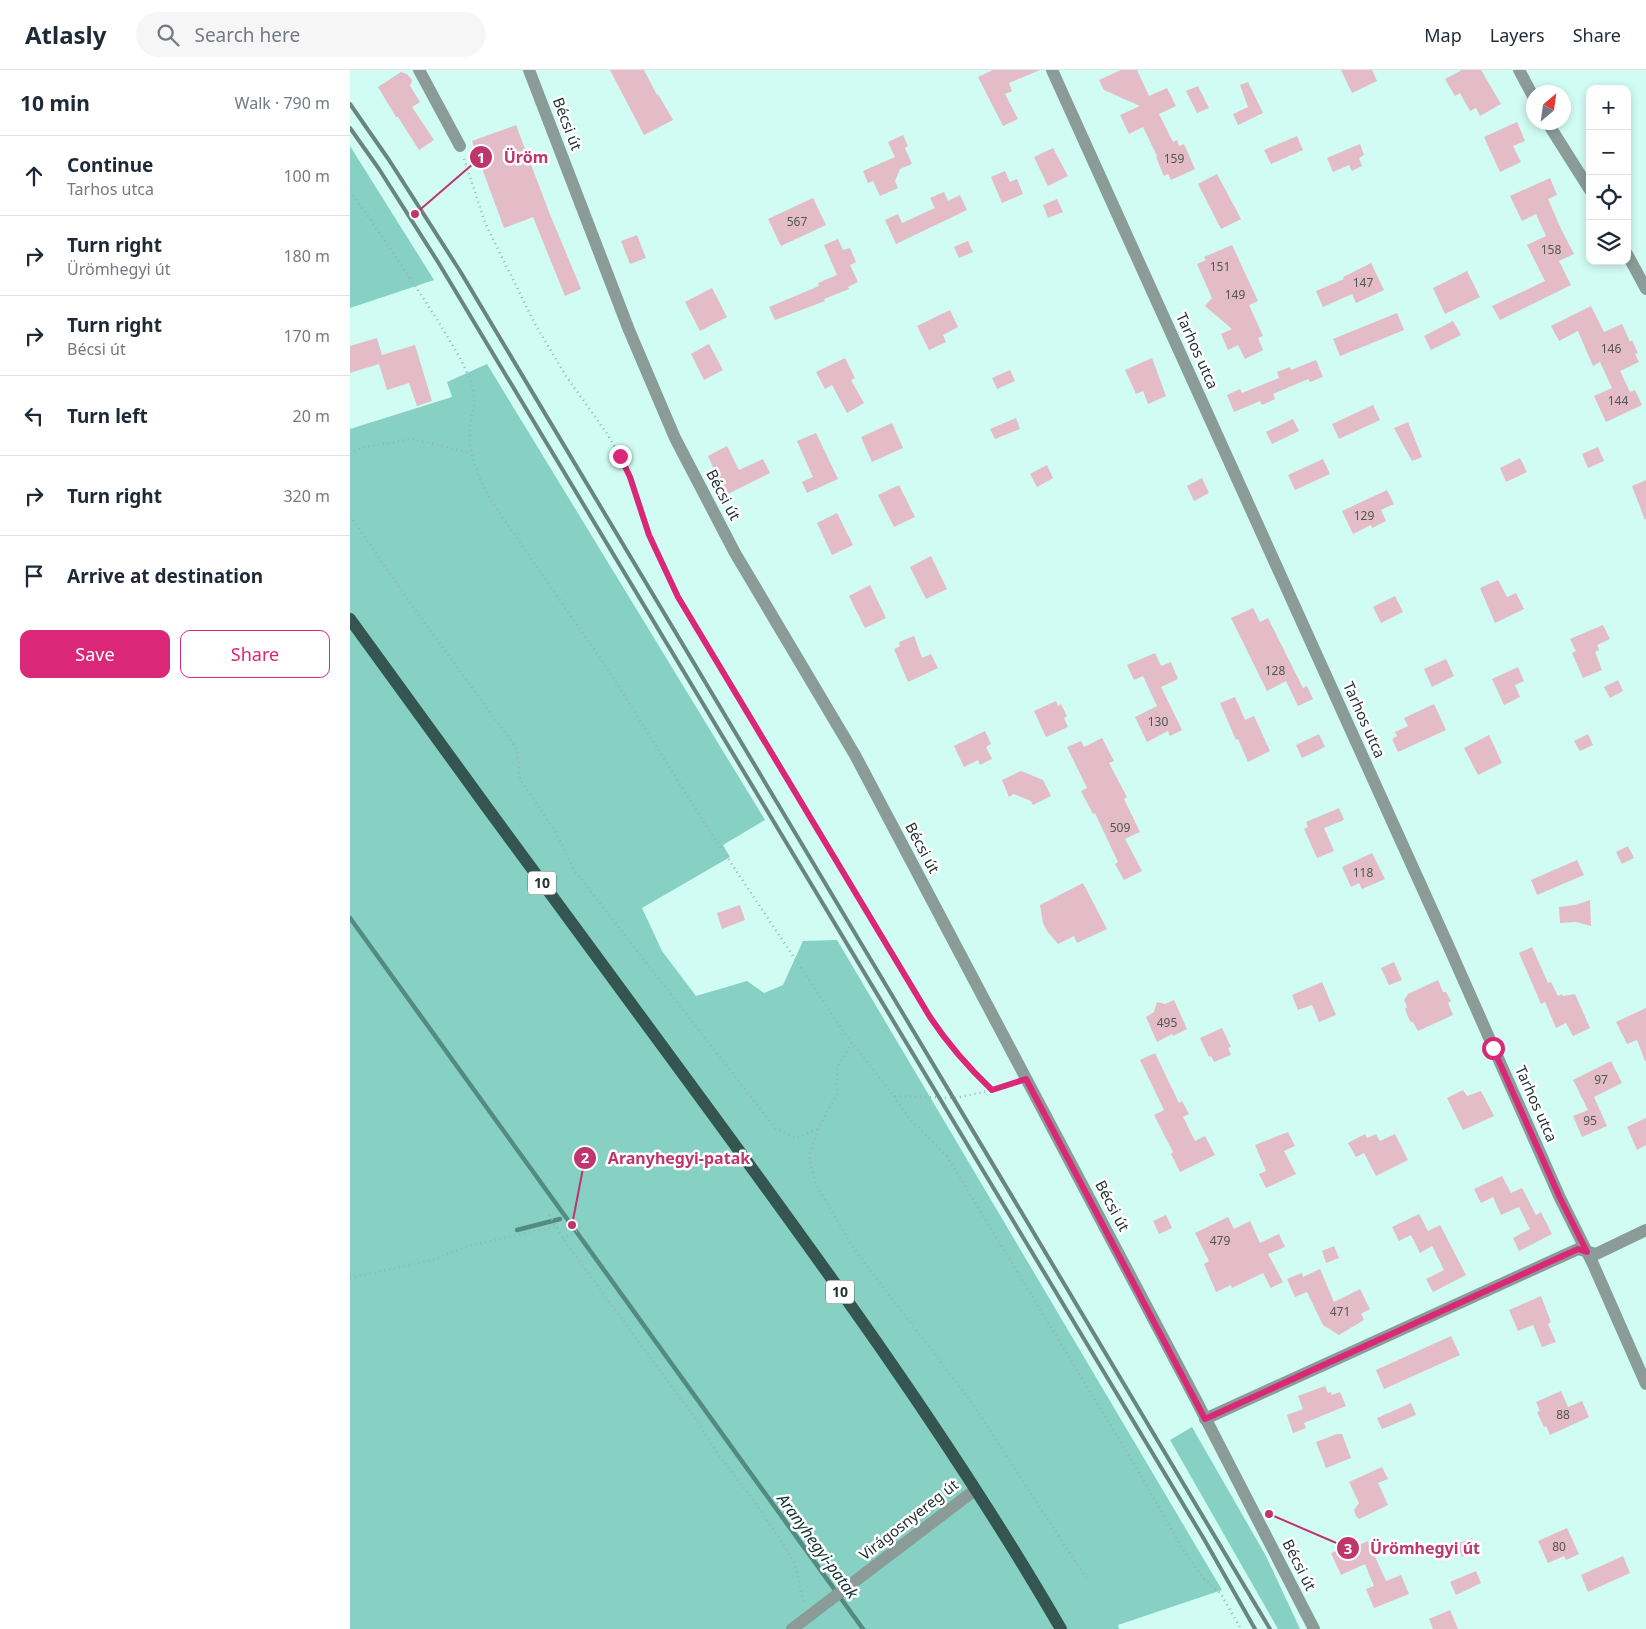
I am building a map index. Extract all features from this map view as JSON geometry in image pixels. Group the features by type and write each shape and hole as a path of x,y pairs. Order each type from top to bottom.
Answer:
{"main road":[{"name":"10","path":"350,618 510,840 736,1146 906,1383 1061,1629"}],"street":[{"path":"419,70 460,146"},
{"name":"Bécsi út","path":"529,70 629,330 675,438 735,553 854,755 1314,1629"},
{"name":"Tarhos utca","path":"1052,70 1440,927 1560,1198 1587,1252 1646,1384"},
{"path":"1519,70 1527,85"},
{"path":"1552,130 1586,184"},
{"path":"1631,261 1646,289"},
{"path":"1205,1419 1578,1249 1596,1254 1646,1230"},
{"name":"Virágosnyereg út","path":"792,1629 975,1490"}],"path":[{"path":"460,146 485,223 536,324 566,376 608,434 620,456 630,477 649,535 678,597 930,1017 945,1039 976,1075 992,1090"},
{"path":"350,192 401,263 458,354 473,390 473,410 470,428 471,453 479,478 504,520 589,641 705,824 843,1031 909,1118 947,1156 1140,1474 1182,1548 1204,1579 1221,1594 1241,1629"},
{"path":"350,454 360,448 412,439 471,453"},
{"path":"350,516 413,607 517,749 520,779 555,831 574,870 776,1129 796,1138 818,1129"},
{"path":"852,1043 837,1067 837,1094 818,1129 808,1156 816,1186 854,1249 972,1403 1086,1578"},
{"path":"894,1096 954,1098 992,1090 1026,1079"},
{"path":"549,1216 562,1239 695,1418 718,1454 762,1512 795,1563 807,1618"},
{"path":"350,1278 432,1260 465,1247 556,1226"},
{"path":"562,1239 584,1226"}],"green space":[{"path":"350,146 434,280 350,308"},
{"path":"487,364 765,820 723,845 730,857 642,908 662,951 696,996 747,981 764,993 783,985 803,941 837,940 1222,1590 1118,1625 1119,1629 350,1629 350,429 452,397 447,382"},
{"path":"1192,1427 1266,1556 1300,1629 1278,1629 1170,1440"}],"building":[{"path":"610,70 644,70 673,120 644,135"},
{"path":"993,70 1040,70 1009,83 1012,91 1005,94 1018,119 1003,126 978,77"},
{"path":"1121,70 1137,70 1149,96 1167,88 1176,106 1159,114 1173,142 1177,140 1179,146 1184,144 1195,169 1171,180 1168,174 1164,176 1143,127 1129,134 1120,115 1140,106 1104,90 1099,80"},
{"path":"1341,70 1372,70 1377,81 1352,93"},
{"path":"1462,70 1481,70 1501,104 1480,116 1476,108 1470,111 1460,93 1455,96 1445,79"},
{"path":"401,72 407,74 412,80 410,86 420,102 412,107 434,140 419,150 378,87"},
{"path":"1248,82 1263,113 1238,125 1233,114 1248,107 1240,85"},
{"path":"1198,86 1209,108 1197,113 1186,91"},
{"path":"1517,122 1525,141 1513,146 1521,162 1500,172 1484,137"},
{"path":"516,125 581,289 565,296 533,217 504,228 472,141"},
{"path":"903,135 908,146 905,148 912,164 900,169 895,181 898,188 880,196 873,181 868,183 863,171 895,157 888,142"},
{"path":"1297,136 1303,150 1271,164 1264,150"},
{"path":"1360,144 1364,155 1359,158 1362,166 1352,171 1349,165 1333,172 1327,158"},
{"path":"1053,148 1068,176 1048,186 1034,157"},
{"path":"1005,171 1010,182 1017,179 1023,194 1002,203 991,177"},
{"path":"1217,174 1241,219 1221,229 1198,184"},
{"path":"1550,178 1557,195 1548,199 1574,254 1559,261 1571,285 1500,320 1492,306 1545,281 1527,245 1546,236 1536,214 1522,221 1510,196"},
{"path":"944,192 948,201 960,195 967,210 896,244 885,220 898,214 902,223 935,208 930,198"},
{"path":"813,198 826,225 781,246 768,219"},
{"path":"1057,199 1063,212 1048,218 1043,205"},
{"path":"637,235 646,258 630,264 621,241"},
{"path":"838,239 843,250 850,248 856,262 850,265 858,282 848,287 849,289 824,299 825,301 775,320 769,307 819,286 818,283 837,275 824,245"},
{"path":"968,241 973,252 959,258 954,247"},
{"path":"1232,245 1258,301 1249,305 1263,336 1258,338 1263,350 1245,359 1238,345 1228,350 1221,334 1232,329 1205,306 1212,298 1197,264 1206,260 1204,257"},
{"path":"1371,263 1384,290 1356,303 1352,294 1323,307 1316,291 1344,279 1343,277"},
{"path":"1467,271 1480,297 1445,314 1433,288"},
{"path":"712,288 727,317 700,331 685,302"},
{"path":"1591,306 1604,332 1622,324 1630,342 1632,340 1638,353 1635,354 1639,362 1620,371 1630,392 1635,390 1642,405 1606,422 1594,396 1612,388 1600,362 1593,366 1578,331 1559,341 1551,326"},
{"path":"950,310 958,327 943,335 946,342 929,350 917,326"},
{"path":"1397,313 1404,330 1340,356 1333,339"},
{"path":"1453,321 1461,335 1431,350 1424,336"},
{"path":"377,338 382,355 415,345 432,401 417,406 409,383 387,390 379,364 350,373 350,346"},
{"path":"709,344 723,370 704,380 691,354"},
{"path":"845,358 855,378 851,380 864,403 847,413 832,385 825,389 816,372"},
{"path":"1152,358 1166,396 1148,404 1143,391 1136,394 1125,370"},
{"path":"1316,360 1323,377 1310,382 1308,379 1273,394 1275,399 1262,405 1260,401 1234,412 1227,395 1240,389 1242,393 1279,378 1277,372 1290,367 1291,370"},
{"path":"1010,370 1015,381 997,389 992,378"},
{"path":"1373,405 1380,420 1339,439 1332,424"},
{"path":"1016,418 1020,429 995,439 990,429"},
{"path":"1293,419 1299,431 1272,444 1266,432"},
{"path":"1408,422 1422,457 1412,461 1394,428"},
{"path":"892,423 903,448 872,462 861,437"},
{"path":"816,433 838,479 807,493 802,482 813,477 797,441"},
{"path":"727,446 739,470 763,459 770,473 726,495 708,456"},
{"path":"1598,447 1604,461 1588,468 1582,454"},
{"path":"1520,458 1527,472 1506,482 1500,468"},
{"path":"1323,459 1330,474 1295,490 1288,475"},
{"path":"1047,465 1053,478 1037,487 1030,474"},
{"path":"1202,478 1209,493 1194,501 1187,486"},
{"path":"1646,480 1646,519 1645,520 1632,486"},
{"path":"899,485 915,517 894,527 878,495"},
{"path":"1387,490 1394,504 1381,510 1386,521 1372,528 1371,525 1353,534 1342,511"},
{"path":"837,513 853,545 832,555 817,523"},
{"path":"931,556 947,589 926,599 910,567"},
{"path":"1498,580 1507,597 1516,593 1524,609 1495,623 1480,588"},
{"path":"870,585 886,618 865,628 849,596"},
{"path":"1395,596 1403,612 1381,623 1373,607"},
{"path":"1253,608 1260,622 1268,618 1303,688 1307,686 1313,699 1298,706 1286,681 1267,691 1231,618"},
{"path":"1603,625 1610,639 1597,645 1599,650 1595,652 1602,670 1583,678 1572,653 1576,651 1570,639"},
{"path":"914,636 922,658 931,654 938,668 908,682 894,649 900,646 899,642"},
{"path":"1155,653 1161,666 1171,662 1178,679 1161,687 1182,730 1170,736 1168,731 1147,742 1135,717 1157,706 1143,676 1134,680 1127,665"},
{"path":"1446,659 1454,676 1432,687 1424,669"},
{"path":"1518,667 1524,681 1515,685 1520,697 1504,705 1492,679"},
{"path":"1618,680 1623,691 1610,698 1604,687"},
{"path":"1235,697 1245,720 1254,716 1270,751 1248,762 1220,703"},
{"path":"1056,701 1058,706 1061,704 1067,716 1064,718 1068,727 1046,737 1034,711"},
{"path":"1434,704 1446,730 1398,752 1392,739 1397,736 1395,732 1408,726 1404,718"},
{"path":"985,731 991,744 986,747 992,759 980,765 978,760 964,767 954,746"},
{"path":"1319,734 1325,747 1302,758 1296,745"},
{"path":"1588,734 1593,745 1580,751 1574,741"},
{"path":"1489,735 1502,763 1478,775 1464,748"},
{"path":"1102,738 1114,761 1109,763 1127,797 1124,799 1140,832 1125,839 1142,871 1124,880 1115,864 1118,862 1095,813 1093,814 1081,791 1087,788 1067,747 1081,741 1084,747"},
{"path":"1021,771 1043,780 1051,796 1033,805 1031,801 1014,794 1009,797 1002,780"},
{"path":"1339,808 1344,820 1324,828 1334,851 1317,858 1304,829 1308,827 1306,822"},
{"path":"1628,846 1634,858 1622,864 1616,852"},
{"path":"1372,853 1385,879 1362,889 1359,883 1351,887 1342,867"},
{"path":"1577,860 1584,875 1537,895 1531,880"},
{"path":"1083,883 1107,929 1077,943 1074,936 1058,944 1043,923 1040,905"},
{"path":"1590,900 1591,926 1576,922 1560,923 1559,907 1575,905"},
{"path":"740,905 745,920 722,929 717,913"},
{"path":"1532,947 1548,983 1551,982 1558,996 1562,994 1563,996 1575,994 1590,1028 1573,1036 1566,1023 1556,1028 1545,1002 1541,1004 1519,953"},
{"path":"1394,962 1402,980 1389,985 1381,968"},
{"path":"1438,980 1443,992 1446,992 1451,1001 1448,1003 1453,1015 1418,1031 1409,1019 1404,1000 1408,994"},
{"path":"1322,982 1336,1015 1319,1022 1312,1005 1298,1010 1292,995"},
{"path":"1174,1000 1187,1029 1157,1042 1146,1017 1154,1012 1157,1002 1165,1004"},
{"path":"1646,1008 1645,1061 1637,1040 1627,1044 1616,1022"},
{"path":"1222,1028 1231,1047 1228,1048 1231,1055 1214,1062 1211,1056 1209,1057 1200,1038"},
{"path":"1155,1053 1179,1103 1182,1101 1189,1114 1183,1117 1195,1141 1205,1136 1215,1155 1180,1172 1171,1154 1173,1152 1154,1115 1164,1110 1140,1060"},
{"path":"1611,1061 1622,1083 1594,1097 1607,1126 1582,1137 1573,1116 1588,1110 1573,1080"},
{"path":"1463,1090 1467,1096 1481,1091 1494,1116 1463,1130 1447,1098"},
{"path":"1646,1118 1646,1145 1637,1150 1627,1127"},
{"path":"1288,1132 1295,1146 1284,1151 1296,1174 1266,1188 1259,1174 1266,1171 1255,1145"},
{"path":"1365,1134 1367,1138 1376,1134 1380,1141 1395,1134 1408,1160 1376,1176 1364,1153 1356,1157 1348,1143"},
{"path":"1502,1176 1511,1193 1522,1188 1536,1215 1541,1212 1552,1234 1519,1251 1513,1238 1530,1229 1519,1207 1501,1215 1493,1197 1481,1203 1474,1189"},
{"path":"1419,1214 1428,1231 1440,1225 1466,1275 1433,1292 1426,1279 1444,1270 1432,1246 1420,1253 1411,1235 1399,1241 1392,1227"},
{"path":"1166,1215 1172,1228 1159,1234 1153,1221"},
{"path":"1228,1217 1234,1229 1250,1221 1260,1243 1279,1234 1285,1247 1268,1254 1283,1282 1271,1288 1263,1273 1232,1288 1231,1285 1216,1292 1204,1264 1209,1261 1195,1233"},
{"path":"1334,1246 1339,1258 1326,1263 1322,1251"},
{"path":"1320,1269 1334,1302 1360,1289 1370,1309 1361,1314 1364,1320 1339,1335 1323,1325 1307,1292 1295,1297 1287,1279 1302,1273 1303,1277"},
{"path":"1541,1296 1551,1322 1548,1324 1556,1342 1542,1347 1533,1325 1518,1331 1509,1310"},
{"path":"1451,1336 1460,1355 1384,1389 1376,1370"},
{"path":"1325,1386 1328,1393 1331,1392 1332,1395 1340,1392 1346,1406 1304,1423 1306,1428 1293,1433 1287,1415 1303,1409 1298,1396"},
{"path":"1561,1391 1568,1407 1582,1401 1589,1417 1550,1435 1537,1412 1540,1411 1536,1402"},
{"path":"1411,1403 1416,1415 1382,1429 1377,1418"},
{"path":"1342,1434 1351,1458 1326,1468 1316,1442"},
{"path":"1382,1467 1388,1479 1378,1483 1388,1505 1359,1519 1354,1510 1359,1503 1349,1482"},
{"path":"1567,1528 1579,1554 1566,1560 1564,1556 1548,1563 1538,1541"},
{"path":"1472,1538 1478,1550 1462,1557 1457,1544"},
{"path":"1368,1541 1386,1581 1401,1575 1409,1594 1374,1608 1366,1589 1374,1586 1365,1564 1341,1575 1331,1553 1343,1548 1345,1551"},
{"path":"1623,1556 1630,1573 1588,1592 1581,1575"},
{"path":"1476,1571 1481,1583 1456,1595 1450,1582"},
{"path":"1450,1610 1458,1629 1433,1629 1429,1619"}],"waterway":[{"name":"Aranyhegyi-patak","path":"350,918 863,1629"},
{"path":"517,1230 560,1219"}],"railway":[{"path":"350,104 389,160 460,271 1270,1629"},
{"path":"350,128 379,169 438,262 1204,1539 1255,1629"}],"place":[{"name":"Üröm","path":"415,214"},
{"name":"Aranyhegyi-patak","path":"572,1225"},
{"name":"Ürömhegyi út","path":"1269,1514"}],"route":[{"path":"620,456 630,477 656,553 678,597 930,1017 945,1039 976,1075 992,1090 1026,1079 1205,1419 1578,1249 1587,1252 1560,1198 1493,1048"}]}
